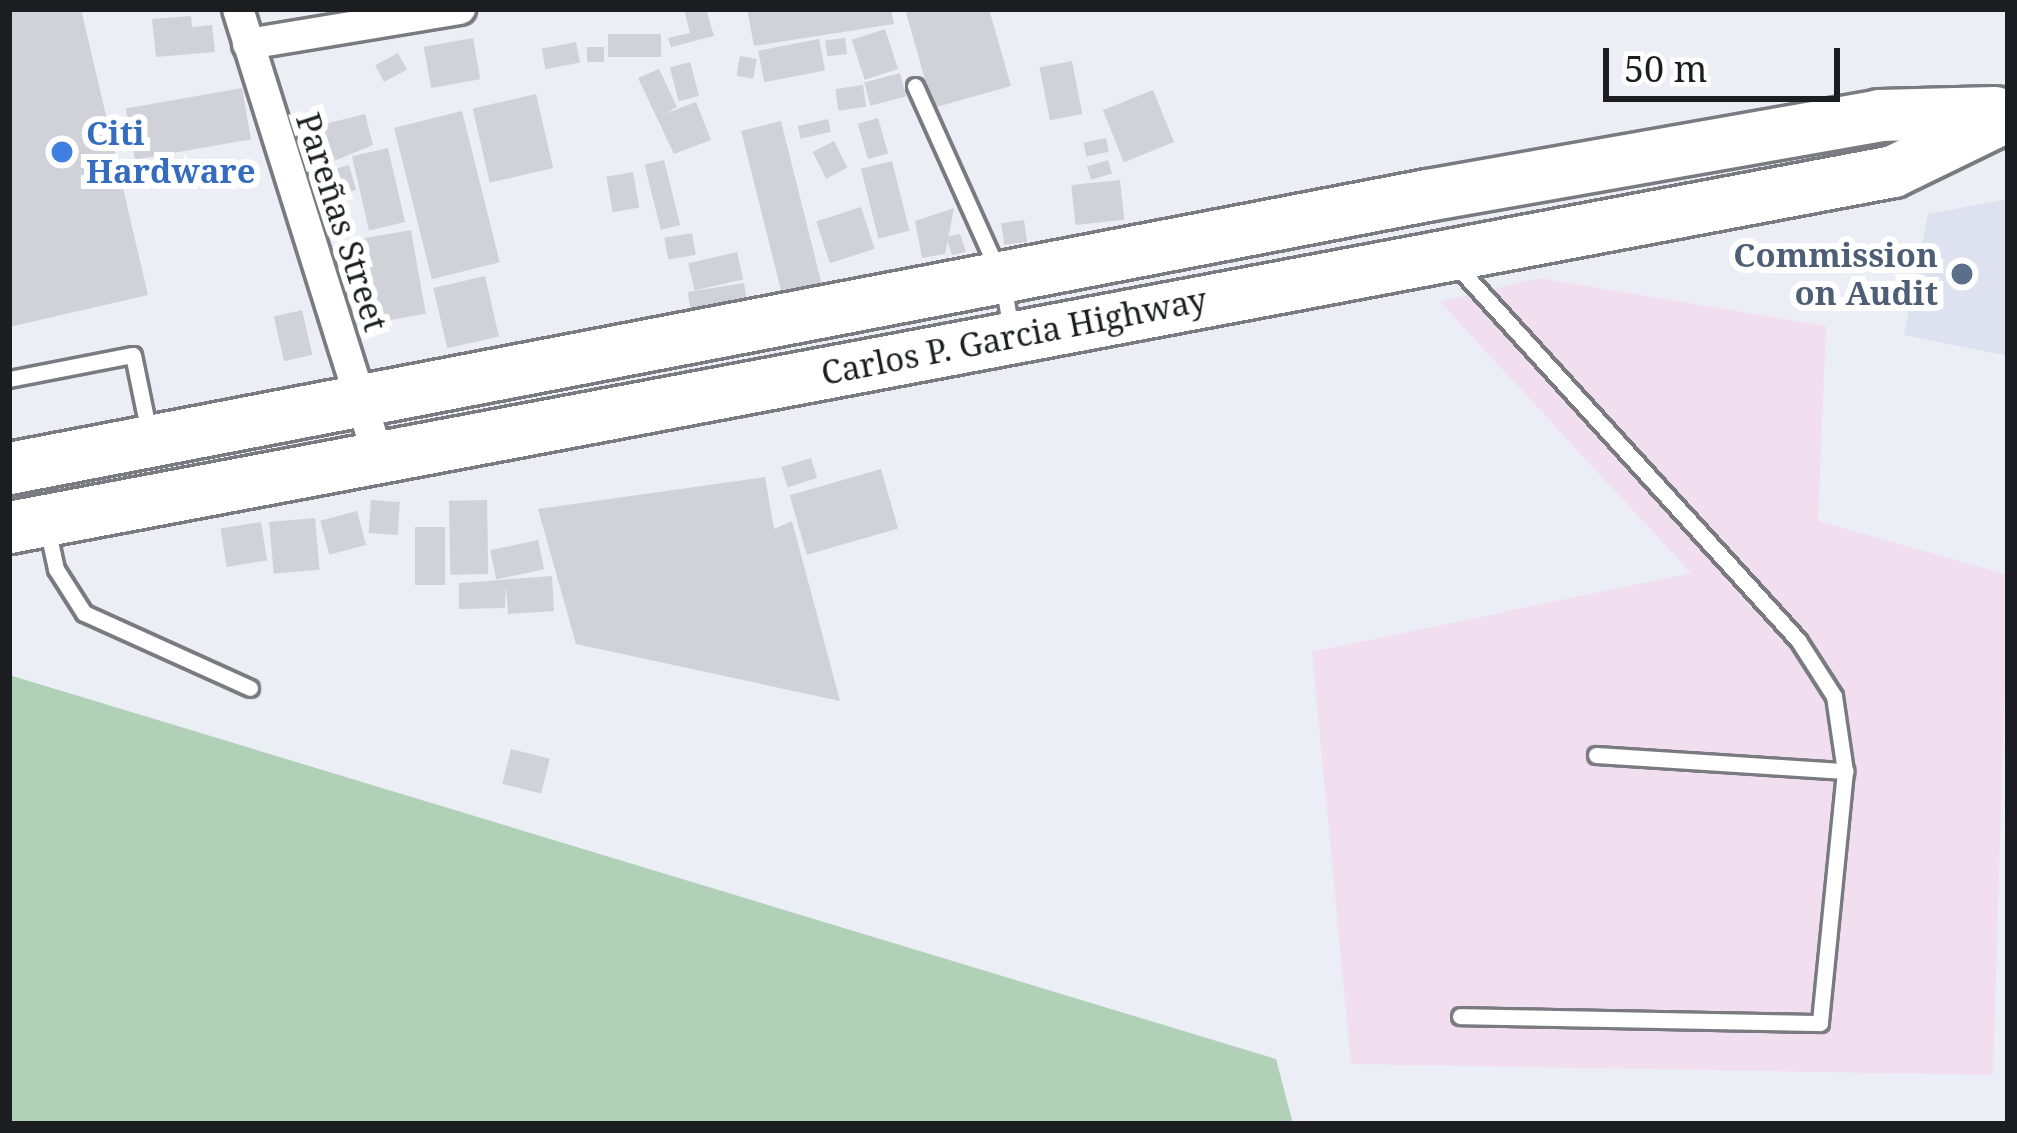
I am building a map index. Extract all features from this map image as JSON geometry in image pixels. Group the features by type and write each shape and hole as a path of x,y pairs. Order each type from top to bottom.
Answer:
{"highway":[{"name":"Carlos P. Garcia Highway","path":"9,469 1879,115 2008,113"},
{"name":"Carlos P. Garcia Highway","path":"27,524 1893,170 2008,113"},
{"path":"755,325 767,383"},
{"path":"598,355 610,413"}],"street":[{"name":"Pareñas Street","path":"238,9 378,457"},
{"path":"248,44 460,9"}],"lane":[{"path":"916,86 1003,282 1012,334"},
{"path":"1445,255 1798,640 1834,696 1845,771 1820,1023 1460,1016"},
{"path":"9,379 133,355 150,441"},
{"path":"27,524 84,613 250,688"},
{"path":"1596,754 1845,771"}],"shaded area":[{"name":"Commission on Audit","path":"2008,199 2008,356 1904,335 1928,214"},
{"path":"1539,278 1826,326 1818,521 2008,575 1993,1075 1351,1064 1312,652 1691,573 1440,302"}],"green space":[{"path":"9,675 1276,1059 1293,1124 9,1124"}],"building":[{"name":"Citi Hardware","path":"9,9 81,9 148,295 9,327"},
{"path":"684,9 706,9 714,36 671,47 668,38 690,33"},
{"path":"747,9 891,9 894,24 754,46"},
{"path":"905,9 989,9 1011,86 933,108"},
{"path":"191,16 192,27 212,25 215,52 156,57 152,19"},
{"path":"885,29 898,69 865,80 852,40"},
{"path":"608,34 661,34 661,57 608,57"},
{"path":"473,38 480,79 431,88 424,47"},
{"path":"845,38 847,54 827,56 825,40"},
{"path":"819,39 825,70 764,82 758,51"},
{"path":"576,42 580,63 546,69 542,49"},
{"path":"587,47 604,47 604,62 587,62"},
{"path":"398,53 407,70 384,82 375,65"},
{"path":"740,56 757,59 753,79 737,76"},
{"path":"1072,61 1082,114 1050,120 1040,67"},
{"path":"690,62 699,96 679,101 670,67"},
{"path":"659,69 677,107 664,114 696,102 711,140 674,154 638,78"},
{"path":"900,73 906,96 870,106 864,83"},
{"path":"863,85 866,107 838,111 835,89"},
{"path":"242,88 251,139 135,160 126,108"},
{"path":"1153,90 1174,142 1124,162 1103,110"},
{"path":"536,94 553,168 490,183 473,109"},
{"path":"462,111 500,262 432,279 394,128"},
{"path":"365,114 373,145 307,172 297,131"},
{"path":"878,118 888,154 868,159 858,124"},
{"path":"828,119 831,132 801,139 798,126"},
{"path":"781,121 824,295 785,305 741,131"},
{"path":"1106,138 1109,152 1086,156 1084,143"},
{"path":"834,141 848,168 826,179 813,152"},
{"path":"388,148 405,222 369,230 352,156"},
{"path":"664,160 680,225 661,230 645,165"},
{"path":"1108,160 1112,173 1091,180 1087,166"},
{"path":"892,161 909,231 878,239 861,169"},
{"path":"349,165 356,190 323,199 316,174"},
{"path":"633,172 639,207 613,212 606,177"},
{"path":"1120,180 1124,220 1075,225 1071,185"},
{"path":"861,207 875,249 830,263 816,222"},
{"path":"954,208 945,254 922,258 915,221"},
{"path":"1024,220 1027,242 1004,245 1001,223"},
{"path":"411,230 426,314 374,323 359,239"},
{"path":"692,233 696,255 668,260 664,238"},
{"path":"960,234 966,252 952,255 946,237"},
{"path":"737,252 743,279 695,291 688,263"},
{"path":"485,276 499,336 447,348 433,288"},
{"path":"744,283 748,307 691,316 688,292"},
{"path":"302,310 312,355 284,361 274,317"},
{"path":"811,458 817,478 787,487 781,467"},
{"path":"881,469 898,529 807,555 790,495"},
{"path":"765,477 774,529 792,521 840,701 576,644 538,509"},
{"path":"371,500 400,502 398,535 369,533"},
{"path":"487,500 488,574 450,575 449,501"},
{"path":"357,511 366,545 329,555 320,521"},
{"path":"315,518 320,570 274,574 269,522"},
{"path":"261,522 267,561 227,567 221,528"},
{"path":"415,527 445,527 445,585 415,585"},
{"path":"538,540 544,569 496,580 490,550"},
{"path":"552,576 554,611 508,614 506,586 505,608 459,609 459,583"},
{"path":"511,749 550,759 541,794 502,784"}],"place":[{"name":"Citi Hardware","path":"62,152"},
{"name":"Commission on Audit","path":"1962,274"}]}
